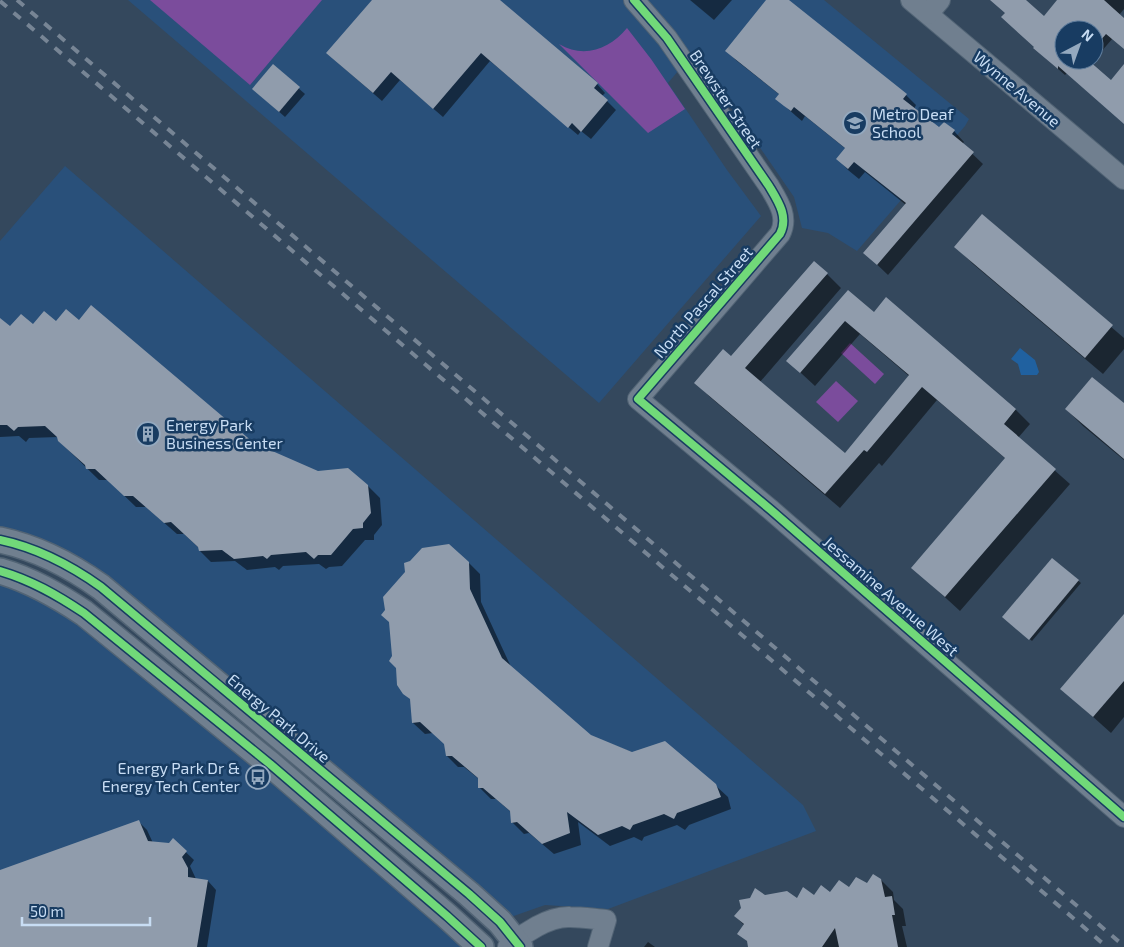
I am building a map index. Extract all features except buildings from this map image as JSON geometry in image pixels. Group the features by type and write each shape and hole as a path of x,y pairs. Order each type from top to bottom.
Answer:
{"street":[{"name":"Brewster Street","path":"634,0 668,38 769,186 779,202 784,221"},
{"name":"Wynne Avenue","path":"911,0 934,7 1124,179"},
{"name":"North Pascal Street","path":"638,399 780,234 784,221"},
{"name":"Jessamine Avenue West","path":"638,399 771,510 1124,816"},
{"name":"Energy Park Drive","path":"0,540 30,548 64,563 101,587 469,894 500,922 514,945"},
{"path":"0,571 35,584 84,613 270,764 481,947"},
{"path":"514,945 546,922 568,916 606,920 598,947"}],"shaded area":[{"path":"128,0 824,0 969,119 857,251 828,233 802,228 794,197 694,52 668,83 727,170 761,216 599,403"},
{"path":"150,0 322,0 250,85"},
{"path":"627,28 685,109 648,133 559,44 578,51 596,50 613,41"},
{"path":"65,166 803,805 816,831 608,909 545,905 508,918 114,584 0,529 0,241"},
{"path":"850,343 884,374 875,384 841,353"},
{"path":"1020,348 1035,360 1039,372 1037,375 1021,375 1018,364 1011,359"},
{"path":"836,381 858,401 838,422 816,402"},
{"path":"0,582 13,586 74,618 463,940 468,947 0,947"}],"railway":[{"path":"17,0 1124,946"},
{"path":"0,1 1107,947"}],"cycle path":[{"path":"634,0 667,38 769,186 776,197 783,215 780,234 638,399 771,510 1124,817"},
{"path":"0,540 14,543 53,558 101,587 469,894 500,922 520,947"},
{"path":"0,571 44,589 84,613 270,764 481,947"}],"place":[{"name":"Metro Deaf School","path":"855,123"},
{"name":"Energy Park Business Center","path":"148,434"},
{"name":"Energy Park Dr & Energy Tech Center","path":"258,777"}]}
